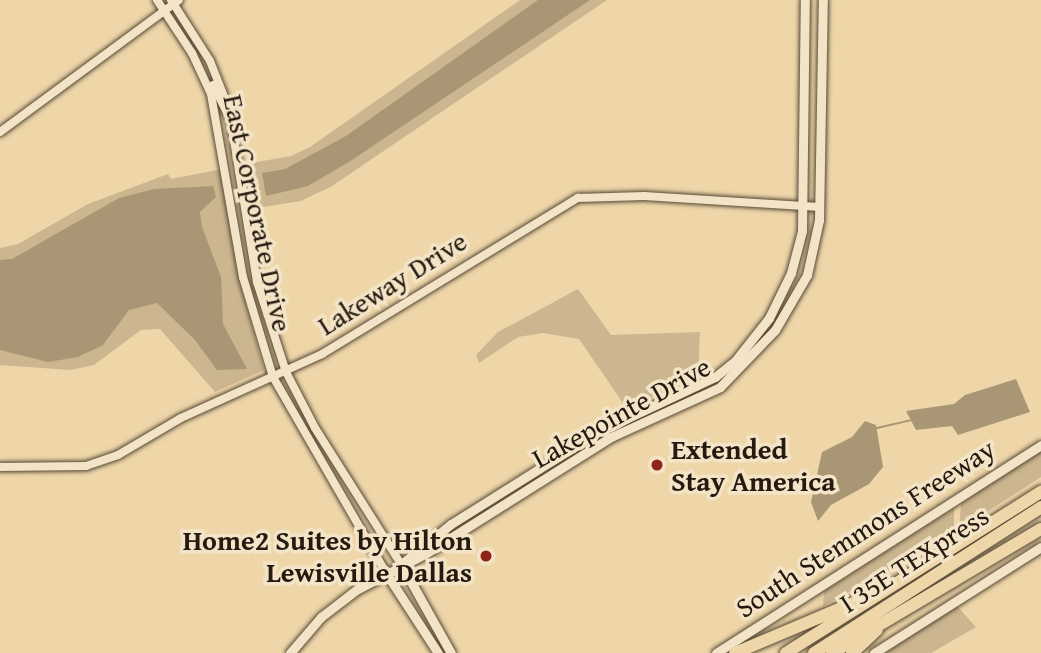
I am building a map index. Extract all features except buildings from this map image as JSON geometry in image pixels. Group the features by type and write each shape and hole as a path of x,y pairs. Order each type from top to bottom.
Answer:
{"highway":[{"path":"735,653 897,584 955,554 1041,492"},
{"name":"I 35E TEXpress","path":"815,653 955,554 1039,508"},
{"path":"832,653 957,576 1041,529"},
{"path":"786,653 897,584"},
{"path":"852,653 886,619"}],"main road":[{"name":"Lakepointe Drive","path":"401,564 417,547 611,425 697,388 735,361 769,318 791,273 803,207 805,0"},
{"name":"Lakepointe Drive","path":"289,653 321,617 386,573 510,502 611,437 704,397 753,356 787,313 807,275 820,207 823,0"},
{"path":"805,19 822,19"},
{"path":"804,186 821,185"},
{"path":"697,388 704,397"},
{"name":"South Stemmons Freeway","path":"716,653 1041,445"},
{"path":"503,491 510,502"},
{"path":"874,653 1041,547"},
{"name":"East Corporate Drive","path":"401,564 451,653"},
{"name":"East Corporate Drive","path":"386,573 438,653"}],"street":[{"name":"East Corporate Drive","path":"157,0 205,78 219,123 243,277 273,377 386,573"},
{"name":"East Corporate Drive","path":"175,1 211,61 232,122 257,282 286,372 315,428 401,564"},
{"path":"0,132 175,1"},
{"path":"205,78 211,80 232,122"},
{"name":"Lakeway Drive","path":"0,467 59,468 102,462 202,407 286,372 579,198 644,195 820,207"}],"shaded area":[{"path":"520,0 607,0 332,186 301,201 251,209 246,164 291,156 310,147"},
{"path":"538,0 590,0 352,160 308,186 266,196 262,173 285,169 346,136"},
{"path":"222,169 242,290 264,370 215,392 160,329 141,330 94,365 70,370 0,365 0,248 18,244 88,204 168,174 171,179"},
{"path":"213,186 216,197 200,212 202,227 221,277 223,324 247,369 217,370 195,340 157,303 129,310 103,345 78,357 48,362 0,350 0,260 12,259 119,198 154,189"},
{"path":"578,289 611,335 700,332 698,374 656,396 623,403 579,339 543,333 518,337 479,363 476,355 498,332"},
{"path":"1016,379 1030,412 958,435 952,426 916,430 906,411 954,404 965,395"},
{"path":"865,421 876,425 883,467 869,484 831,505 818,521 811,502 822,452 852,437"},
{"path":"1041,451 1041,477 959,530 961,503"},
{"path":"954,508 954,535 823,606 824,591"},
{"path":"956,605 976,627 931,653 880,653"}],"waterway":[{"path":"877,428 911,420"}],"place":[{"name":"Extended Stay America","path":"657,465"},
{"name":"Home2 Suites by Hilton Lewisville Dallas","path":"486,556"}]}
